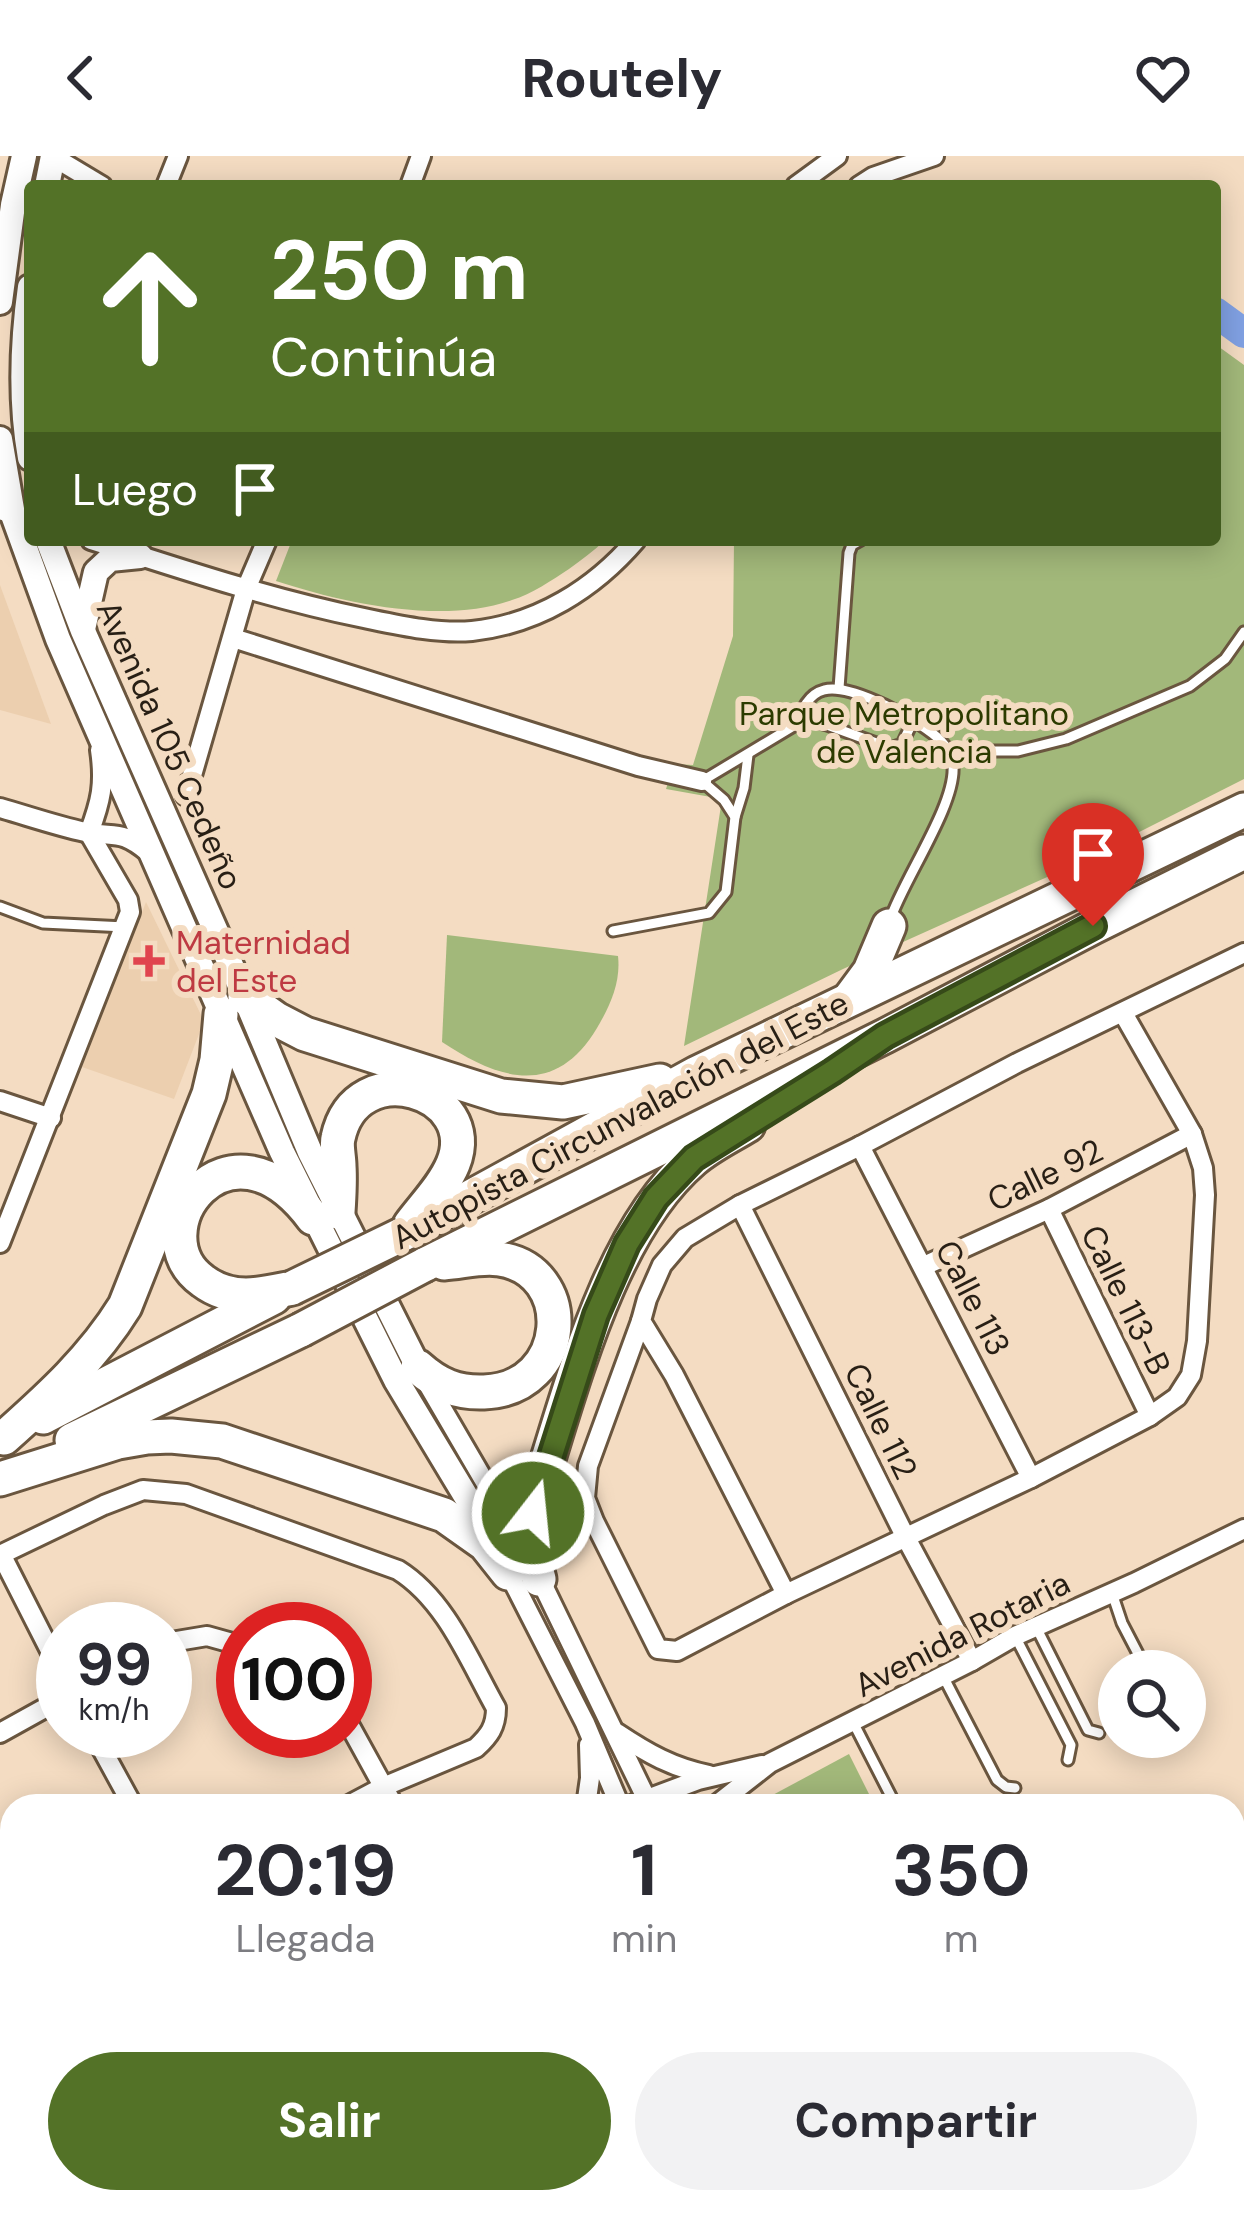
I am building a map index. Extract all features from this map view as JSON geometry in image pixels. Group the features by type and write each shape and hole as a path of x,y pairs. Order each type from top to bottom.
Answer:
{"highway":[{"name":"Autopista Circunvalación del Este","path":"2,1439 403,1234 697,1073 1244,810"},
{"name":"Autopista Circunvalación del Este","path":"0,1477 301,1330 1244,852"},
{"path":"889,926 899,953 929,962"},
{"path":"848,1001 869,971 889,926"},
{"path":"2,1439 80,1367 125,1306 209,1094 233,1006 320,1040 501,1096 563,1102 697,1073"},
{"path":"0,1477 147,1437 222,1441 444,1514 524,1576 531,1552 528,1527 509,1514 627,1244 656,1198 694,1158 885,1036"},
{"path":"292,1288 242,1295 216,1290 196,1276 182,1255 179,1231 187,1204 205,1184 226,1173 250,1171 277,1180 326,1215 337,1140 344,1124 368,1094 390,1088 410,1089 430,1098 452,1118 458,1141 448,1174 403,1234"},
{"path":"418,1367 437,1384 456,1390 505,1390 535,1373 554,1336 553,1306 545,1286 526,1270 499,1259 424,1265"}],"main road":[{"path":"0,302 24,156"},
{"path":"24,331 24,390"},
{"name":"Avenida 105 Cedeño","path":"0,439 14,515"},
{"name":"Avenida 105 Cedeño","path":"25,546 58,639 149,852 310,1153 326,1215 418,1367"},
{"name":"Avenida 105 Cedeño","path":"50,546 233,1006"},
{"path":"83,631 96,572 110,559 140,556"},
{"path":"326,1215 396,1380 509,1514"}],"street":[{"path":"53,156 92,180"},
{"path":"804,180 837,156"},
{"path":"868,180 934,156"},
{"path":"109,546 330,611 410,628 470,631 556,607 617,563 631,546"},
{"path":"186,796 246,589 264,546"},
{"path":"233,638 638,766 702,781"},
{"path":"89,833 104,778 98,730"},
{"path":"0,808 89,833 114,833 149,852"},
{"path":"0,1243 130,912 128,900 89,833"},
{"path":"1123,1013 1192,1135 1203,1168 1198,1341 1191,1376 1177,1397 1031,1478 677,1651 658,1649 585,1498 588,1466 662,1265 685,1238 740,1204 860,1147 1017,1063 1244,953"},
{"path":"0,1101 51,1118"},
{"name":"Calle 92","path":"924,1266 1192,1135"},
{"name":"Calle 113","path":"860,1147 1031,1478"},
{"name":"Calle 112","path":"740,1204 972,1661"},
{"name":"Calle 113-B","path":"1048,1209 1150,1416"},
{"path":"641,1321 786,1594"},
{"path":"418,1367 509,1514 524,1576 615,1794"},
{"path":"36,1623 1,1555 143,1490 186,1494 398,1570 419,1583 439,1608 496,1708 496,1724 476,1748 370,1794"},
{"name":"Avenida Rotaria","path":"730,1794 770,1763 1015,1636 1244,1529"},
{"path":"524,1576 616,1733 639,1794"},
{"path":"0,1733 36,1713"},
{"path":"584,1723 590,1764 587,1794"},
{"path":"616,1733 656,1758 713,1776"},
{"path":"107,1758 126,1794"},
{"path":"367,1758 387,1794"},
{"path":"666,1794 713,1776 770,1763"}],"lane":[{"path":"839,688 852,546"},
{"path":"948,751 1018,751 1066,740 1190,686 1225,659 1244,632"},
{"path":"796,724 811,697 839,688 895,710 940,740 948,751 953,770 946,797 889,926"},
{"path":"735,817 702,781 796,724 827,725 890,748 902,744 913,721"},
{"path":"613,931 698,916 717,905 726,892 748,755"},
{"path":"0,908 43,923 125,927"},
{"path":"1112,1593 1137,1650"},
{"path":"1036,1627 1088,1730 1098,1733"},
{"path":"1015,1636 1071,1745 1068,1760"},
{"path":"944,1676 997,1780 1015,1788"},
{"path":"853,1722 890,1794"}],"shaded area":[{"path":"0,585 51,724 0,710"},
{"name":"Maternidad del Este","path":"146,902 204,1021 174,1099 82,1067"}],"green space":[{"name":"Parque Metropolitano de Valencia","path":"1221,348 1244,365 1244,779 1074,865 684,1046 722,799 666,789 674,764 693,765 733,636 734,546 1221,546"},
{"path":"290,546 598,546 569,569 519,597 455,611 362,603 276,581"},
{"path":"447,935 618,956 610,1002 581,1050 563,1065 525,1076 484,1066 442,1042"},
{"path":"849,1754 869,1794 775,1794"}],"waterway":[{"path":"1221,316 1244,333"}],"place":[{"name":"Maternidad del Este","path":"149,961"}],"route":[{"path":"533,1513 596,1315 627,1244 656,1198 694,1158 885,1036 1093,926"}]}
